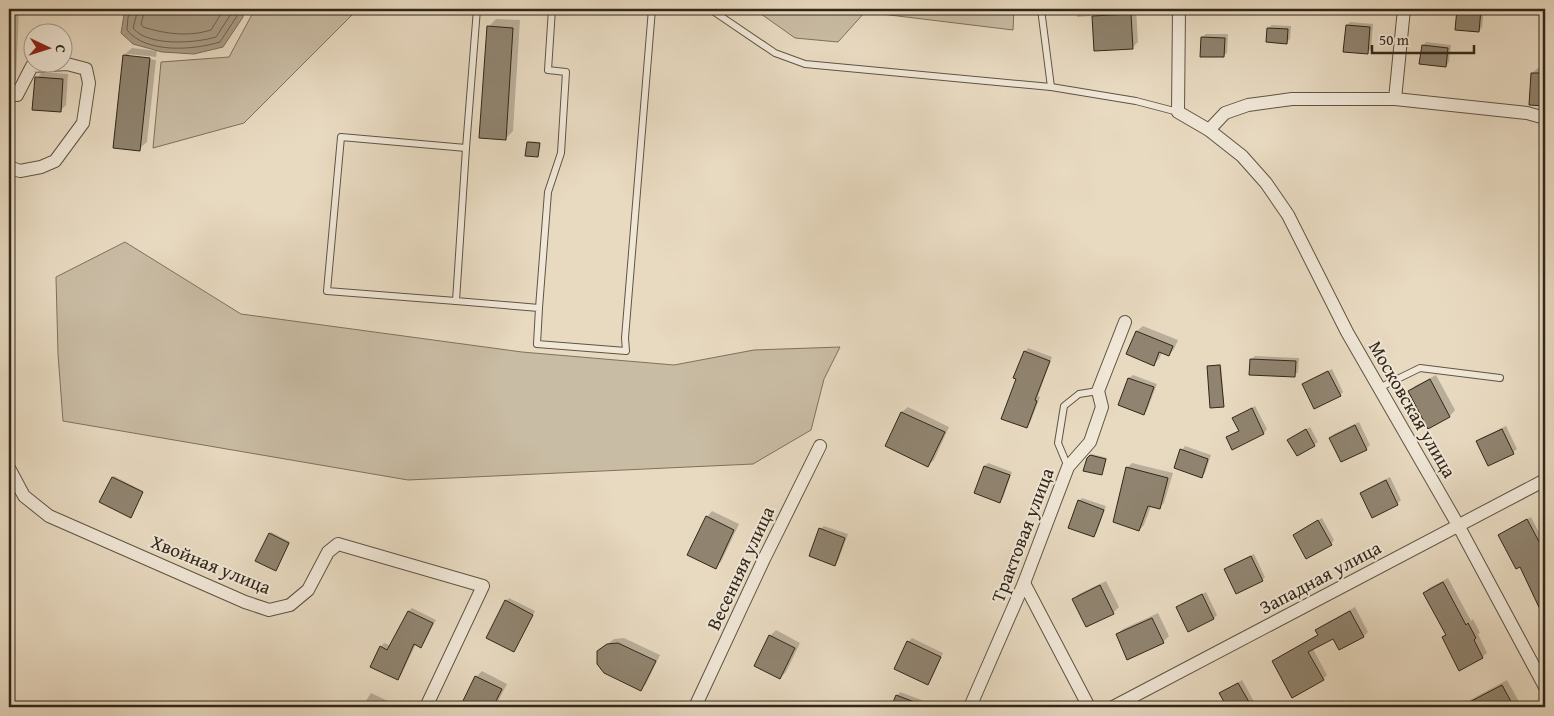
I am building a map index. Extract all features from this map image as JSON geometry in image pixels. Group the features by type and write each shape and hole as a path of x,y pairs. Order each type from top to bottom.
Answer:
{"street":[{"path":"1178,112 1179,9"},
{"path":"1395,99 1404,9"},
{"path":"9,94 16,95 32,66 67,64 86,69 89,83 82,123 56,161 20,171 9,167"},
{"path":"1209,130 1224,113 1248,105 1292,99 1395,99 1527,113 1545,118"},
{"name":"Московская улица","path":"1178,112 1209,130 1242,156 1266,183 1288,215 1347,332 1458,525 1545,687"},
{"name":"Трактовая улица","path":"970,707 1024,583 1068,467 1090,442 1102,407 1098,391 1125,322"},
{"name":"Весенняя улица","path":"695,707 764,559 820,446"},
{"name":"Хвойная улица","path":"9,468 24,496 49,516 245,602 269,610 290,605 308,590 328,552 338,544 483,586 426,707"},
{"name":"Западная улица","path":"1113,707 1545,480"},
{"path":"1024,583 1089,707"}],"lane":[{"path":"456,301 477,9"},
{"path":"552,9 548,70 566,72 561,153 548,192 537,344 626,351 625,338 652,9"},
{"path":"710,9 775,53 805,64 1051,87 1136,101 1178,112"},
{"path":"1041,9 1051,87"},
{"path":"466,148 341,137 327,291 539,308"},
{"path":"1379,388 1420,368 1500,378"},
{"path":"1068,467 1058,443 1064,406 1079,394 1098,391"}],"shaded area":[{"path":"255,9 358,9 244,123 153,148 161,62 229,57"},
{"path":"754,9 1014,9 1013,30 865,12 838,42 795,38"},
{"path":"125,242 241,314 522,352 674,365 754,350 840,347 824,379 811,430 753,464 408,480 63,421 58,354 56,277"}],"water":[{"path":"128,9 243,9 243,17 223,47 194,54 162,52 133,44 121,33 124,15"}],"building":[{"path":"1457,9 1481,9 1479,32 1455,30"},
{"path":"1131,14 1133,49 1094,51 1092,16"},
{"path":"1346,25 1370,27 1368,54 1343,52"},
{"path":"487,26 513,28 506,140 479,138"},
{"path":"1267,28 1288,29 1287,44 1266,42"},
{"path":"1201,37 1225,38 1224,57 1200,57"},
{"path":"1422,45 1448,48 1446,67 1419,64"},
{"path":"123,55 150,58 140,151 113,148"},
{"path":"1531,73 1545,73 1545,106 1529,105"},
{"path":"35,77 63,79 61,112 32,110"},
{"path":"527,142 540,143 538,157 525,156"},
{"path":"1136,331 1173,346 1169,356 1159,352 1154,366 1126,354"},
{"path":"1024,351 1050,361 1035,400 1037,401 1027,428 1001,419 1016,379 1013,378"},
{"path":"1250,359 1296,361 1295,377 1249,375"},
{"path":"1220,365 1224,407 1210,408 1207,366"},
{"path":"1328,371 1341,396 1314,409 1302,384"},
{"path":"1128,378 1154,387 1144,415 1118,405"},
{"path":"1430,379 1450,417 1428,429 1408,391"},
{"path":"1252,408 1264,434 1232,450 1226,437 1239,431 1232,418"},
{"path":"901,412 945,432 928,467 885,446"},
{"path":"1355,425 1367,450 1341,462 1329,438"},
{"path":"1306,429 1315,446 1297,456 1287,440"},
{"path":"1502,429 1514,454 1488,466 1476,441"},
{"path":"1180,449 1208,459 1202,478 1174,468"},
{"path":"1090,455 1106,459 1102,475 1083,471 1087,458"},
{"path":"984,466 1010,475 1000,503 974,493"},
{"path":"1126,467 1168,478 1160,509 1148,506 1139,531 1113,522"},
{"path":"112,477 143,492 131,518 99,502"},
{"path":"1386,480 1398,505 1372,518 1360,493"},
{"path":"1078,500 1104,510 1094,537 1068,528"},
{"path":"706,516 734,530 716,569 687,555"},
{"path":"1527,519 1545,553 1545,620 1520,567 1516,569 1498,535"},
{"path":"1318,520 1332,545 1306,559 1293,535"},
{"path":"819,528 845,538 835,566 809,556"},
{"path":"269,533 289,543 276,571 255,561"},
{"path":"1251,556 1263,581 1236,594 1224,569"},
{"path":"1443,582 1466,625 1468,623 1476,638 1474,640 1483,658 1459,671 1442,637 1446,635 1423,593"},
{"path":"1100,585 1114,614 1086,627 1072,599"},
{"path":"1202,594 1214,619 1188,632 1176,607"},
{"path":"505,600 533,615 514,652 486,638"},
{"path":"408,611 433,623 421,648 414,644 398,680 370,667 380,646 387,650"},
{"path":"1350,611 1364,637 1339,650 1333,639 1308,652 1324,680 1292,698 1272,661 1318,635 1315,630"},
{"path":"1152,618 1164,643 1127,660 1116,634"},
{"path":"769,635 795,648 780,679 754,666"},
{"path":"907,641 941,657 928,685 894,669"},
{"path":"618,643 656,661 641,691 604,673 597,664 597,651 607,644"},
{"path":"475,676 502,689 493,707 460,707"},
{"path":"1238,683 1252,707 1227,707 1219,693"},
{"path":"1502,685 1514,707 1460,707"},
{"path":"896,695 925,706 925,707 891,707"}]}
